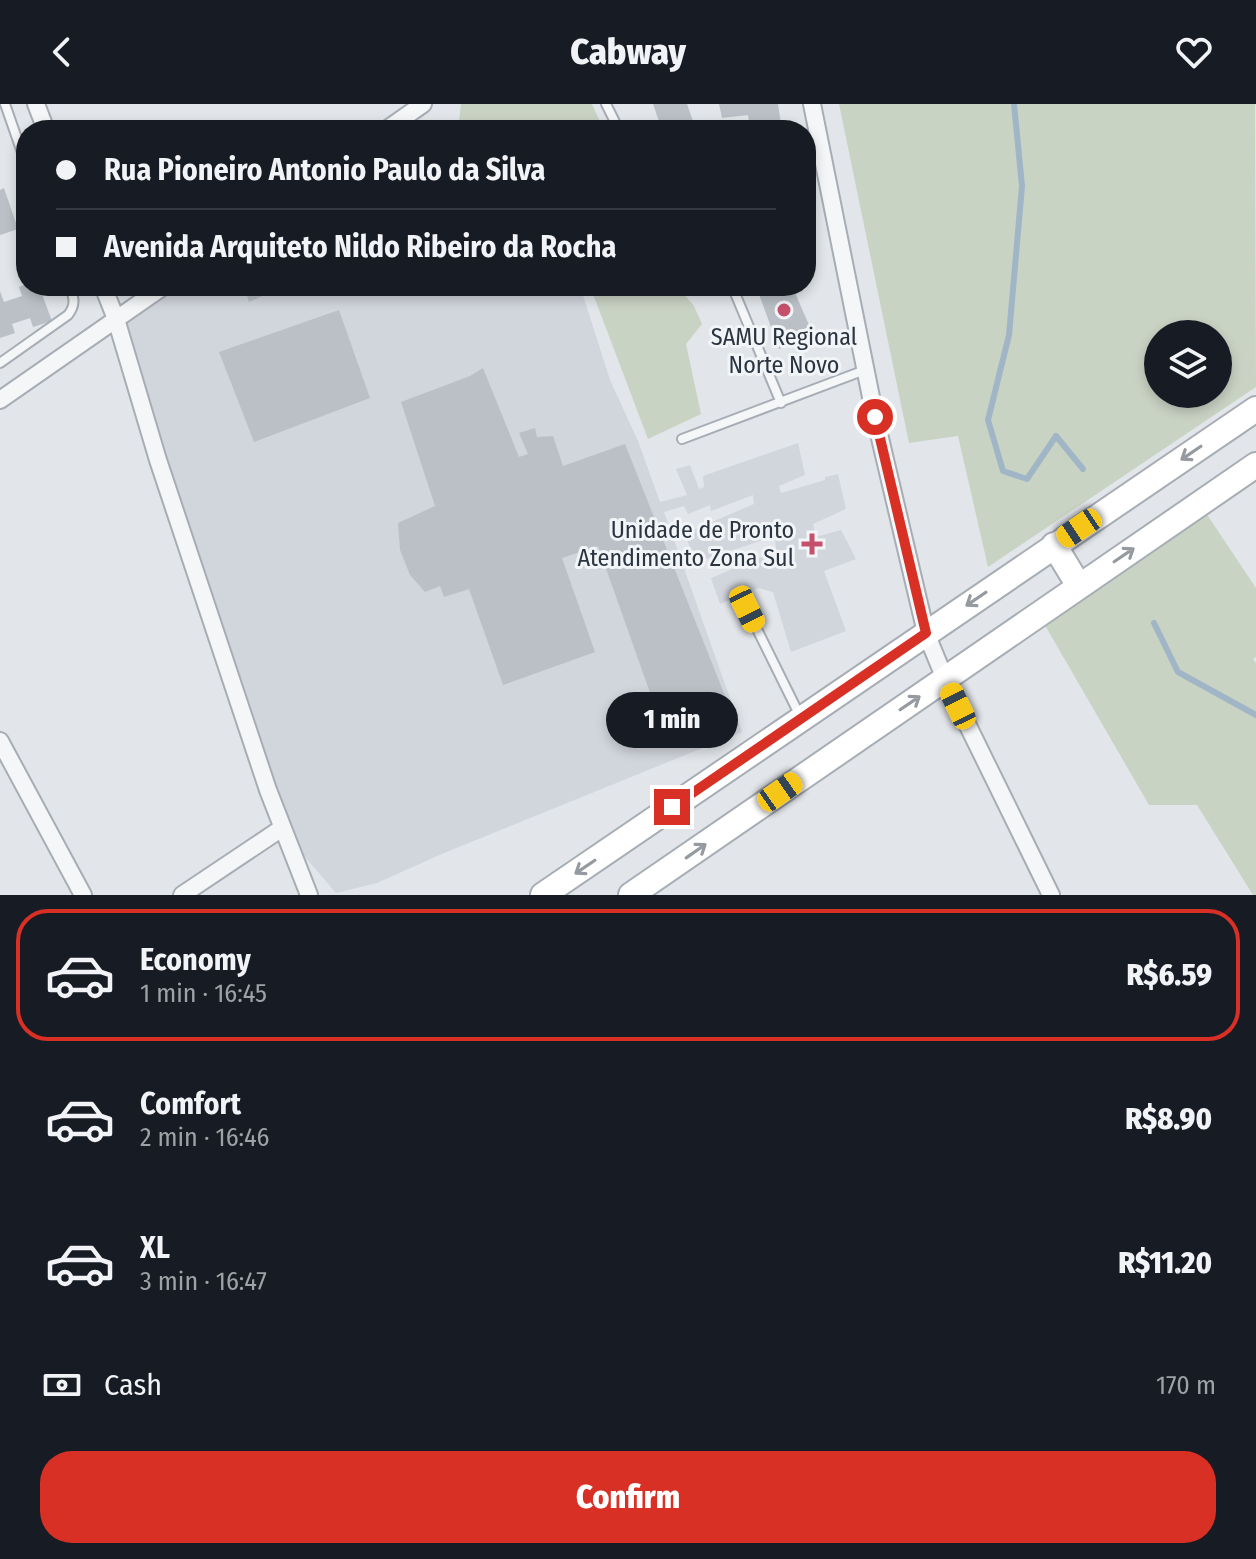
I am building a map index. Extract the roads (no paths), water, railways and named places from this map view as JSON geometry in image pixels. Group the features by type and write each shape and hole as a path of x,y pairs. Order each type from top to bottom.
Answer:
{"main road":[{"path":"543,895 1256,409"},
{"path":"631,895 940,668 1079,586 1256,465"},
{"path":"1054,545 1079,586"}],"street":[{"path":"400,120 423,104"},
{"path":"816,124 865,370 926,633 940,668 1051,895"},
{"path":"107,296 158,460 282,828 309,895"},
{"path":"0,400 149,296"},
{"path":"0,741 83,895"},
{"path":"182,895 282,828"}],"lane":[{"path":"5,104 16,135"},
{"path":"0,363 68,315 74,305 74,296"},
{"path":"736,296 781,403"},
{"path":"682,439 865,370"},
{"path":"747,609 801,719"}],"waterway":[{"path":"1014,104 1022,186 1009,335 988,420 1003,471 1027,479 1056,436 1083,469"},
{"path":"1154,623 1178,672 1256,715"}],"place":[{"name":"SAMU Regional Norte Novo","path":"784,310"},
{"name":"Unidade de Pronto Atendimento Zona Sul","path":"812,544"}]}
